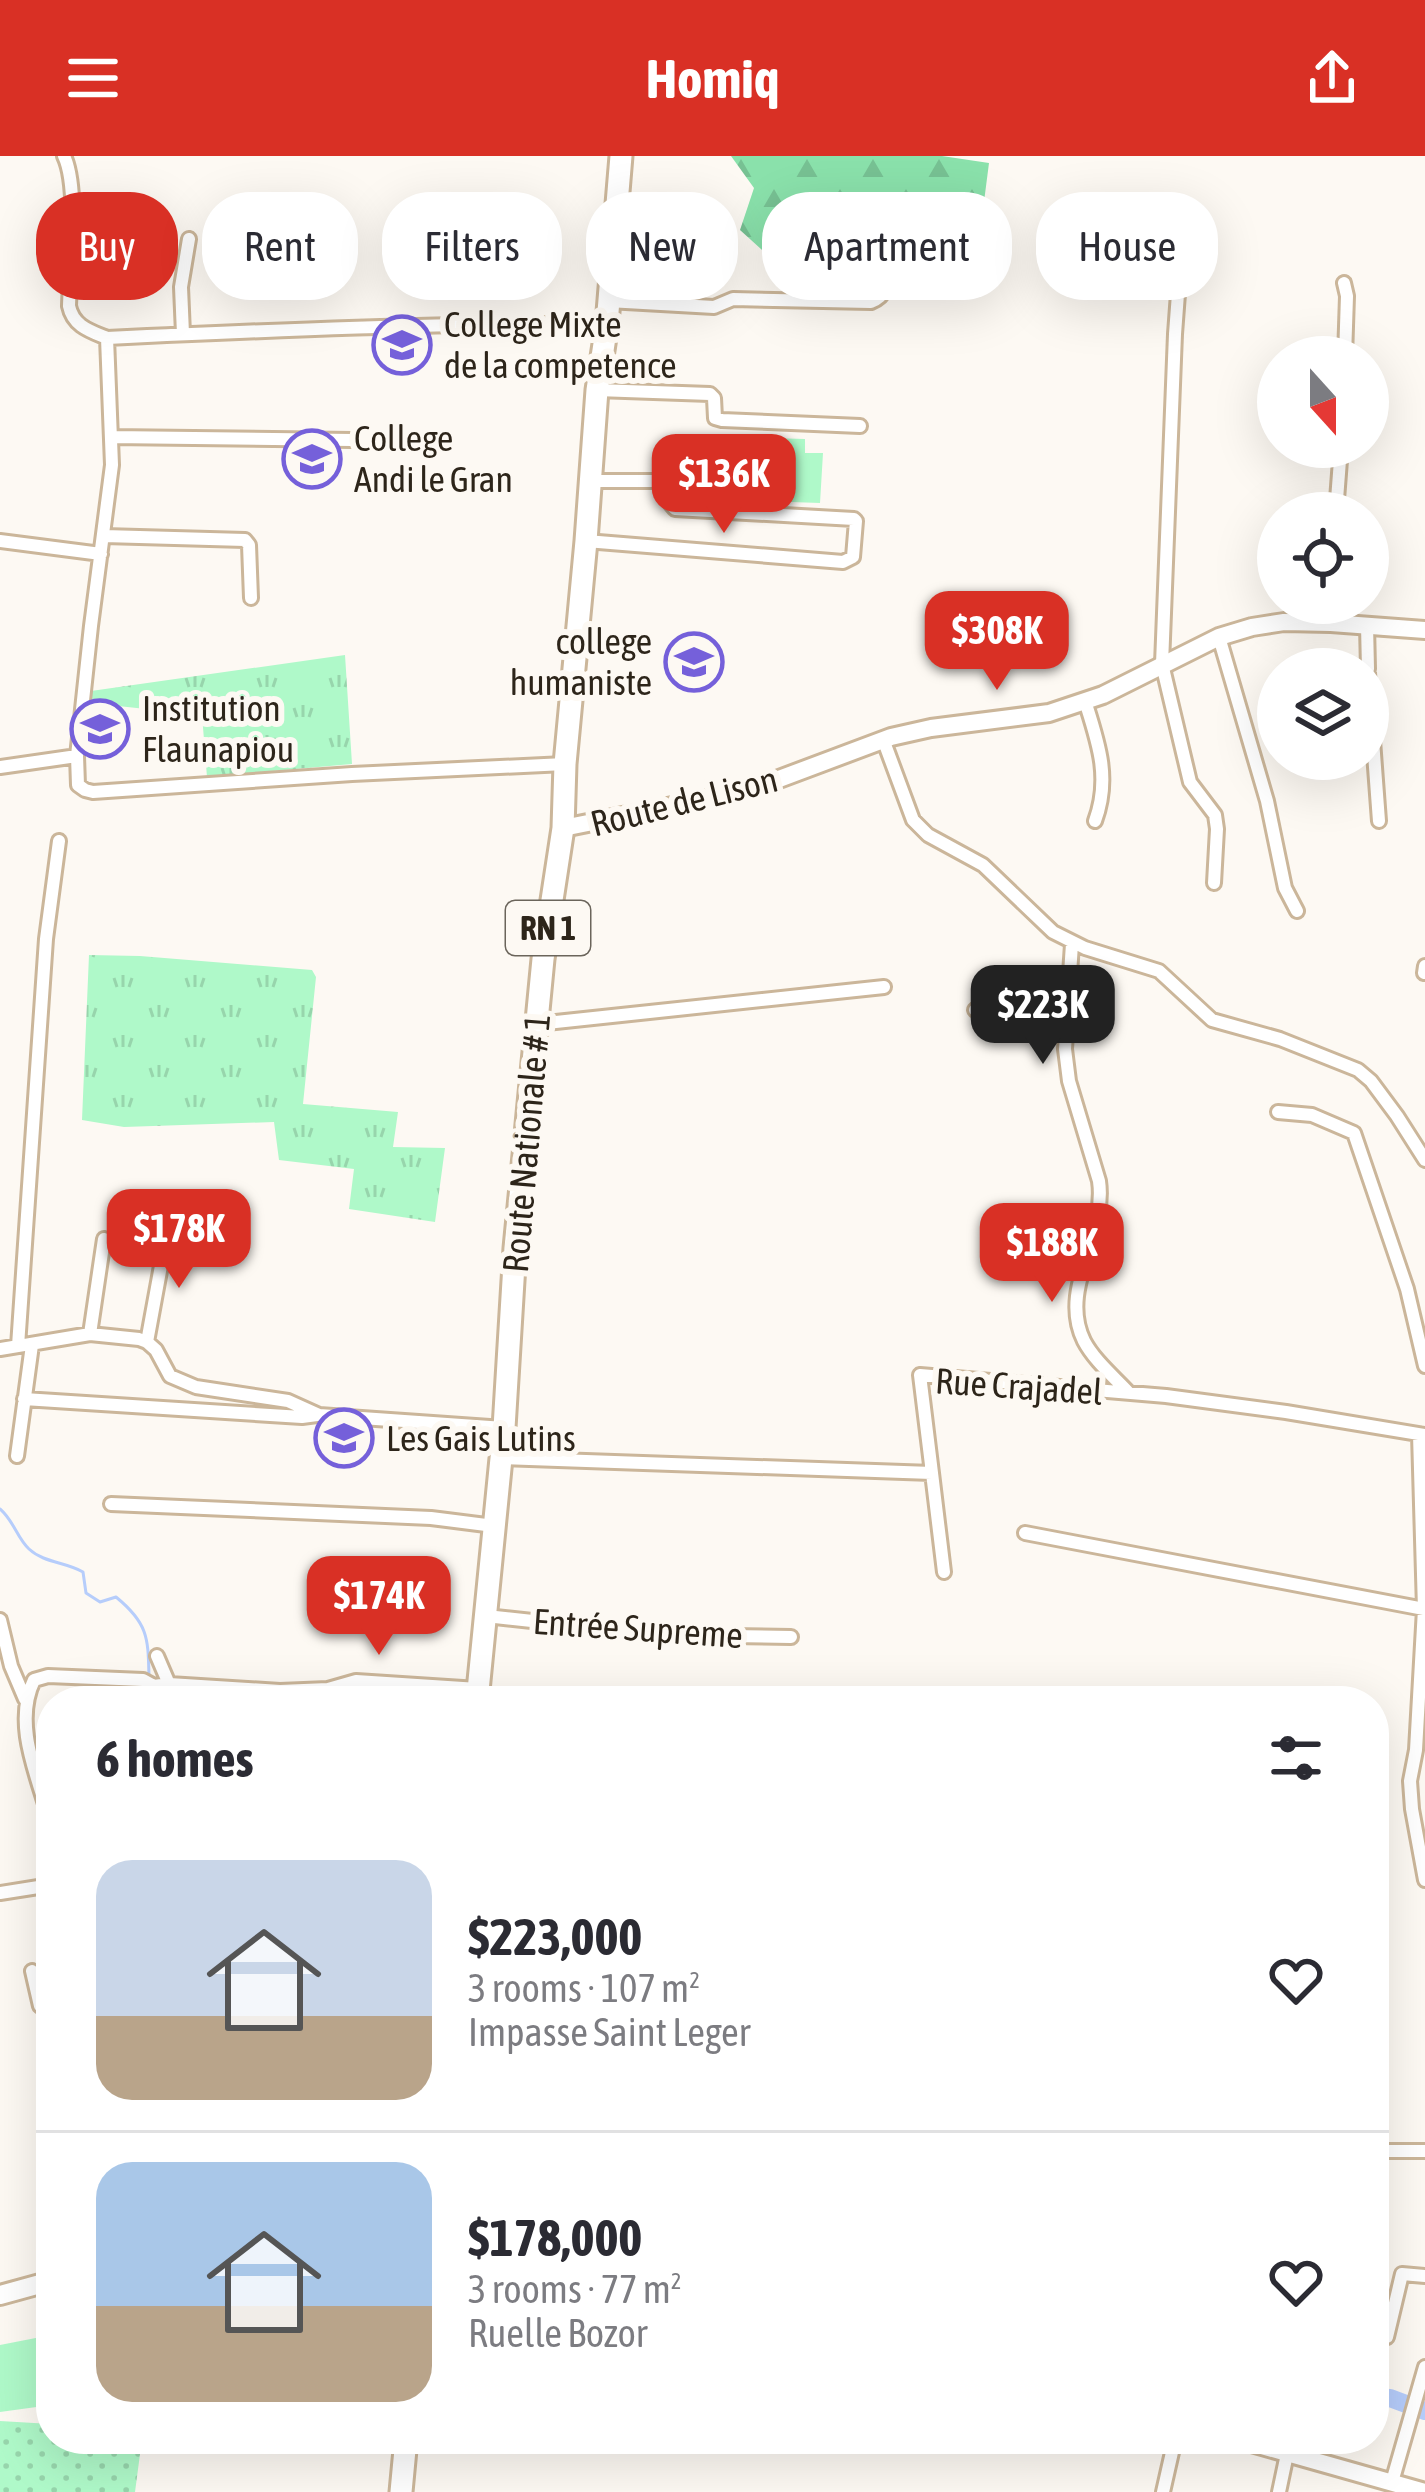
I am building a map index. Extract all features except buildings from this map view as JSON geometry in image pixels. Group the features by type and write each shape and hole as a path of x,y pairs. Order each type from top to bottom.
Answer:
{"main road":[{"name":"Route Nationale # 1","path":"479,1686 504,1429 515,1248 543,959 563,828 596,390 621,156"},
{"path":"0,2295 36,2285"},
{"path":"401,2492 405,2454"}],"street":[{"path":"64,156 71,197 71,317 86,330 107,338 511,323 762,300"},
{"path":"183,334 181,287 189,239"},
{"path":"1344,283 1346,336"},
{"path":"779,300 876,300"},
{"path":"1178,300 1162,664 1190,782 1215,815 1214,883"},
{"path":"107,338 112,465 77,756 78,784 93,792 565,764"},
{"path":"596,390 710,394 716,418 722,420 860,426"},
{"path":"111,436 352,440"},
{"path":"586,541 843,562 853,556 856,528 854,519 675,509 665,481 590,481"},
{"path":"104,536 245,541 251,598"},
{"path":"0,541 101,554"},
{"name":"Route de Lison","path":"563,828 747,791 883,739 1049,713 1102,695 1219,637 1271,624"},
{"name":"Route de Lison","path":"1343,624 1425,629"},
{"path":"1367,626 1367,648"},
{"path":"1219,637 1267,801 1285,888 1297,911"},
{"path":"1085,701 1104,774 1096,821"},
{"path":"883,739 913,820 928,835 983,865 1053,932 1072,944 1159,970 1212,1020 1280,1039 1358,1070 1384,1098 1425,1160"},
{"path":"0,767 77,756"},
{"path":"1376,780 1379,821"},
{"path":"17,1456 24,1399 46,940 59,841"},
{"path":"1072,944 1065,1048 1069,1081 1102,1198 1077,1291 1076,1315 1093,1355 1128,1393"},
{"path":"537,1024 884,987"},
{"path":"975,1010 1068,999"},
{"path":"1278,1112 1312,1115 1354,1132 1408,1289 1425,1366"},
{"path":"148,1342 167,1233"},
{"path":"90,1334 104,1239"},
{"path":"0,1348 90,1334 148,1342 170,1376 181,1382 288,1401 319,1415"},
{"name":"Rue Crajadel","path":"932,1473 920,1375 1128,1393 1422,1434"},
{"path":"24,1399 504,1429"},
{"path":"1422,1434 1424,1609 1410,1781 1425,1880"},
{"path":"501,1458 932,1473 944,1573"},
{"path":"111,1504 431,1518 494,1526"},
{"path":"1025,1533 1424,1609"},
{"name":"Entrée Supreme","path":"486,1616 661,1635 791,1637"},
{"path":"0,1620 25,1700 25,1729 36,1769"},
{"path":"158,1656 169,1684"},
{"path":"15,1676 201,1686"},
{"path":"25,1700 34,1680"},
{"path":"338,1686 356,1681 400,1686"},
{"path":"0,1893 36,1887"},
{"path":"32,1971 36,1988"},
{"path":"1389,2151 1425,2151"},
{"path":"1389,2329 1402,2274 1425,2276"},
{"path":"1392,2482 1425,2367"},
{"path":"1162,2492 1171,2454"},
{"path":"1279,2492 1287,2454"},
{"path":"1291,2454 1425,2492"}],"green space":[{"path":"731,156 942,156 989,163 985,192 762,192 762,250 740,230 754,188"},
{"path":"770,438 805,439 805,453 823,453 820,503 761,501 763,454 771,453"},
{"path":"345,655 352,764 207,777 202,715 90,703 91,691"},
{"path":"89,955 312,970 316,977 303,1104 398,1112 393,1147 445,1148 435,1222 349,1209 354,1169 279,1160 274,1122 124,1127 82,1120"},
{"path":"36,2338 36,2407 0,2412 0,2345"},
{"path":"0,2421 36,2423 36,2454 140,2454 135,2492 0,2492"}],"waterway":[{"path":"0,1509 29,1549 83,1572 86,1593 100,1602 116,1597 135,1616 147,1642 149,1677"},
{"path":"1389,2398 1425,2411"}],"place":[{"name":"College Mixte de la competence","path":"402,345"},
{"name":"College Andi le Gran","path":"312,459"},
{"name":"college humaniste","path":"694,662"},
{"name":"Institution Flaunapiou","path":"100,729"},
{"name":"Les Gais Lutins","path":"344,1438"}]}
